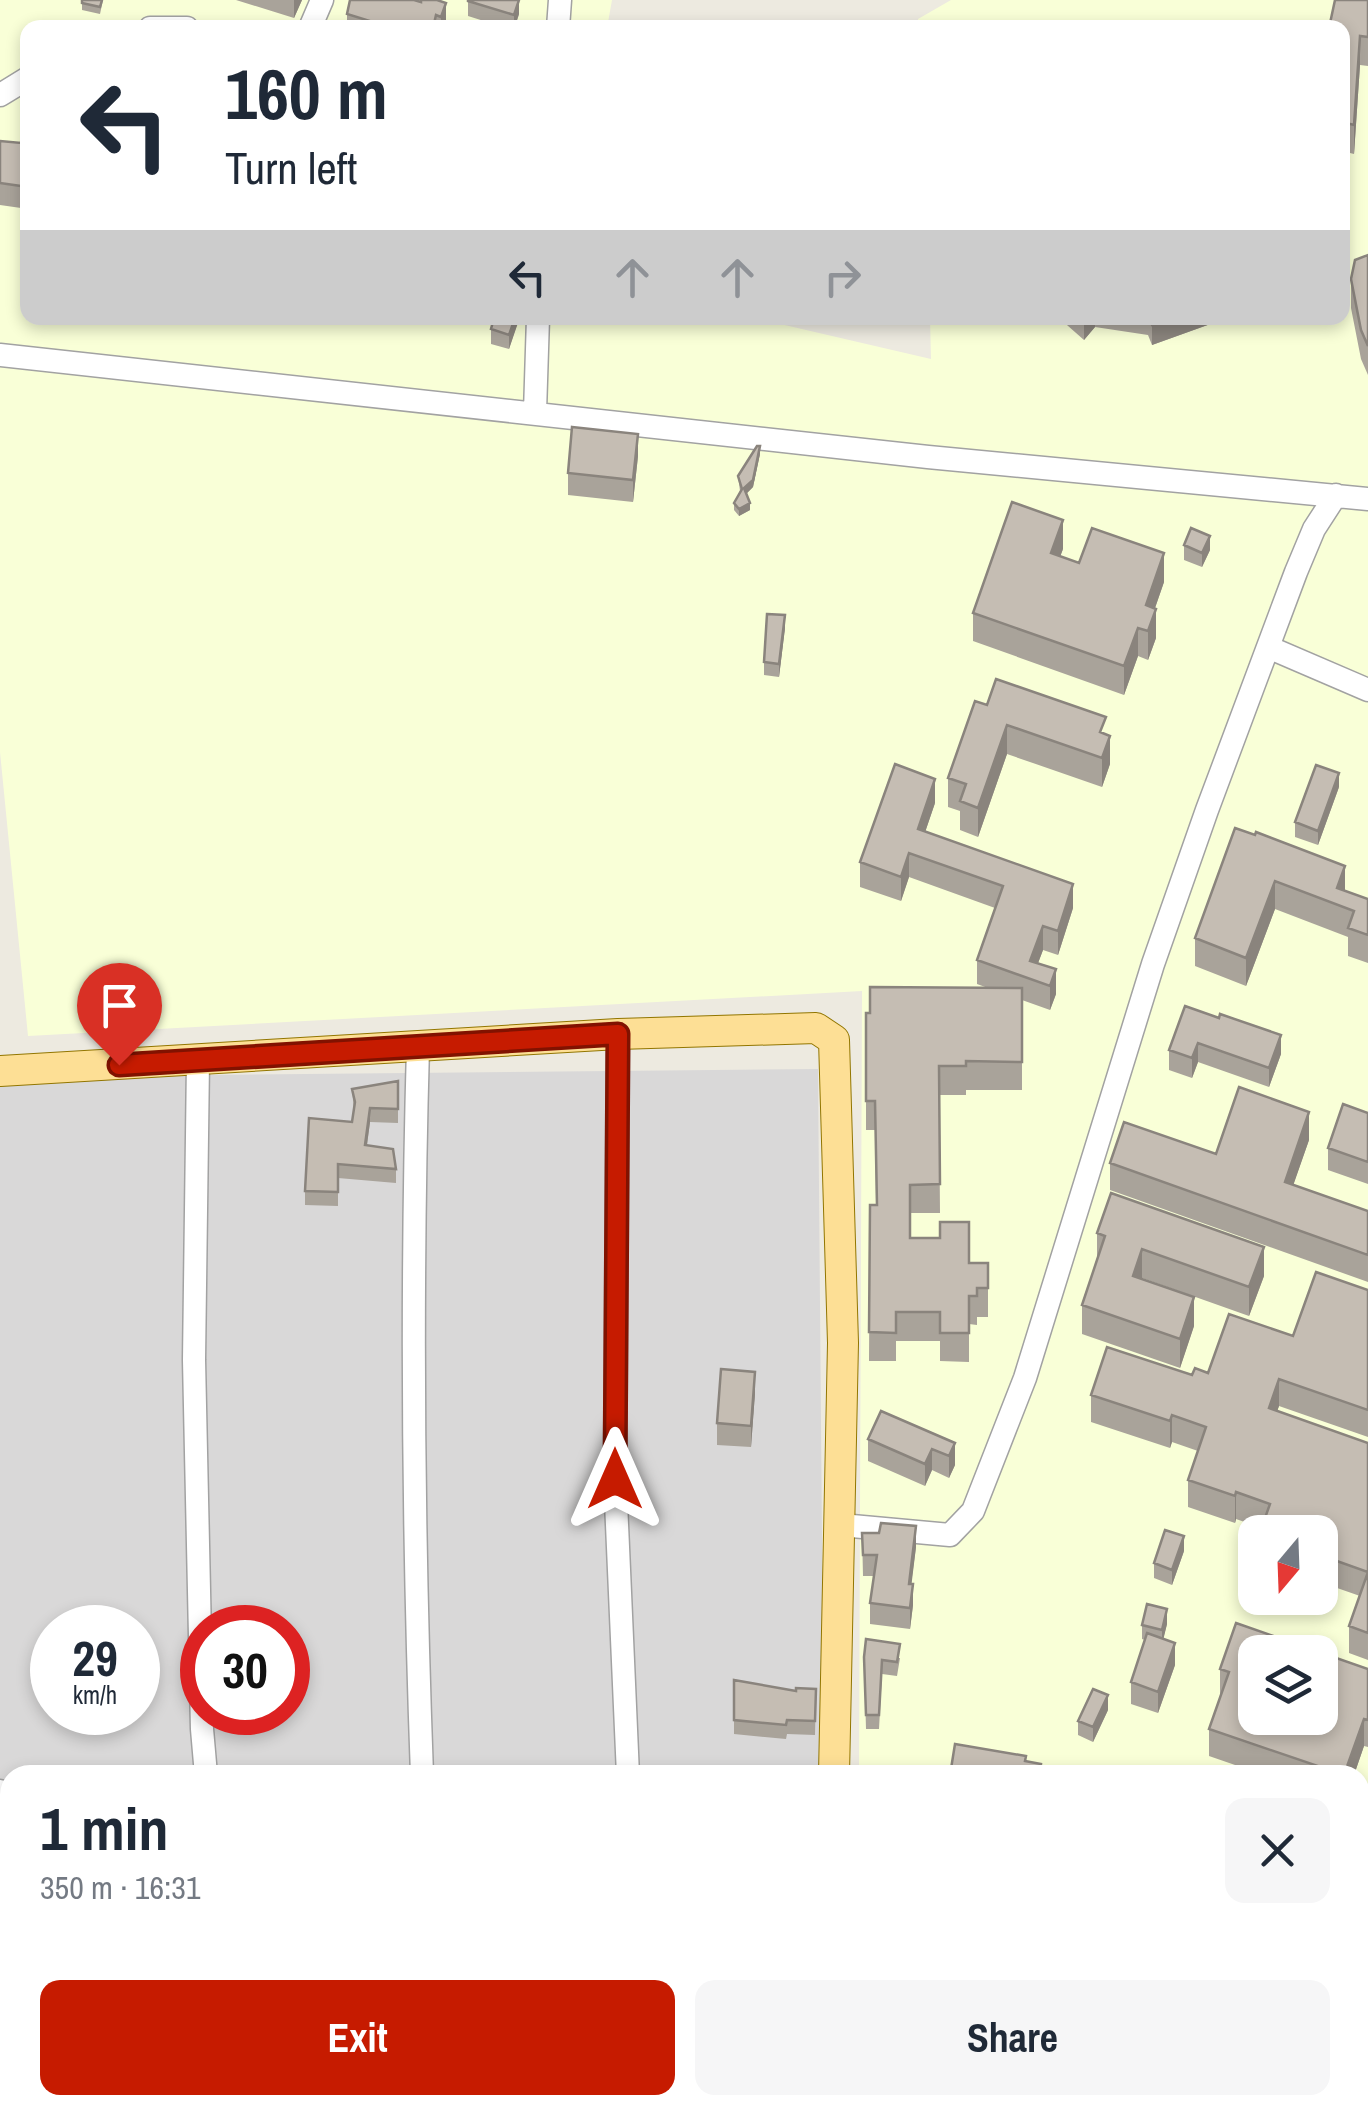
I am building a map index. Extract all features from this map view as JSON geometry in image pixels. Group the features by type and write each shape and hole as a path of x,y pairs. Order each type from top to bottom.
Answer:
{"main road":[{"path":"0,1071 618,1034 816,1028 834,1040 843,1324 834,1765"}],"street":[{"path":"535,412 538,325"},
{"path":"0,355 928,457 1368,499"},
{"path":"841,1525 950,1535 973,1511 1025,1378 1153,964 1314,529 1336,495"},
{"path":"1268,647 1368,690"},
{"path":"618,1034 615,1479 628,1765"},
{"path":"418,1047 412,1267 422,1765"},
{"path":"198,1062 194,1360 205,1765"}],"shaded area":[{"path":"0,0 612,0 608,20 20,20 20,325 784,325 931,359 930,325 1350,325 1350,20 918,19 951,0 1368,0 1368,1765 859,1765 862,991 28,1036 0,752"},
{"path":"818,1069 824,1765 0,1765 0,1077"}],"building":[{"path":"82,0 102,0 100,7"},
{"path":"350,0 446,3 441,17 436,15 435,20 366,20 347,14"},
{"path":"468,0 519,0 514,15"},
{"path":"1335,0 1368,0 1368,37 1360,36 1354,125 1350,124 1350,20 1331,20"},
{"path":"0,141 20,143 20,186 0,183"},
{"path":"1368,255 1368,346 1351,279 1355,260"},
{"path":"492,325 513,325 509,335 491,329"},
{"path":"572,427 638,434 633,480 568,473"},
{"path":"757,446 753,480 744,488 750,503 739,509 734,503 742,489 738,476"},
{"path":"1012,502 1063,520 1051,553 1079,563 1092,528 1164,553 1146,605 1156,609 1148,631 1138,628 1124,666 973,613"},
{"path":"1191,528 1210,536 1202,553 1184,545"},
{"path":"767,614 785,615 779,664 764,662"},
{"path":"996,679 1106,717 1100,732 1110,736 1102,758 1007,725 978,808 960,801 966,784 948,778 975,701 987,705"},
{"path":"895,764 935,779 918,829 1073,884 1058,931 1043,926 1030,961 1056,969 1050,986 977,960 1003,886 909,853 901,877 860,862"},
{"path":"1316,765 1339,773 1318,831 1295,822"},
{"path":"1235,828 1255,835 1256,832 1345,866 1337,888 1368,899 1368,935 1348,928 1354,911 1275,881 1246,958 1195,938"},
{"path":"870,987 1022,988 1022,1062 966,1061 966,1066 939,1066 940,1184 910,1185 910,1238 940,1238 940,1222 969,1222 969,1263 988,1263 988,1288 977,1288 977,1296 969,1296 969,1333 940,1333 940,1312 896,1312 896,1333 869,1332 870,1205 877,1205 875,1101 866,1101 866,1013 870,1013"},
{"path":"1185,1006 1281,1035 1269,1068 1198,1043 1192,1058 1169,1050"},
{"path":"398,1081 398,1109 370,1108 365,1145 393,1149 396,1169 338,1164 338,1192 305,1191 309,1118 352,1122 352,1089"},
{"path":"1239,1087 1309,1112 1285,1182 1368,1211 1368,1255 1110,1163 1124,1122 1216,1154"},
{"path":"1343,1104 1368,1113 1368,1162 1328,1148"},
{"path":"1111,1193 1264,1247 1249,1287 1142,1249 1133,1276 1194,1297 1180,1339 1082,1305 1105,1236 1097,1233"},
{"path":"1316,1272 1368,1290 1368,1410 1279,1379 1269,1408 1368,1443 1368,1572 1338,1561 1338,1515 1266,1515 1270,1504 1188,1480 1206,1427 1172,1415 1170,1421 1091,1395 1107,1347 1192,1375 1195,1368 1208,1373 1229,1314 1293,1336"},
{"path":"721,1369 755,1372 751,1426 717,1423"},
{"path":"881,1411 955,1443 949,1456 932,1449 925,1464 868,1439"},
{"path":"881,1523 916,1526 910,1608 870,1603 877,1555 863,1555 862,1533 879,1533"},
{"path":"1165,1530 1184,1536 1172,1570 1154,1563"},
{"path":"1368,1572 1368,1633 1349,1626"},
{"path":"1147,1604 1167,1609 1162,1630 1142,1625"},
{"path":"1236,1623 1270,1635 1238,1635 1238,1735 1338,1735 1338,1658 1368,1669 1368,1720 1364,1719 1348,1765 1315,1765 1209,1729 1229,1672 1220,1669"},
{"path":"1147,1633 1175,1643 1158,1692 1131,1682"},
{"path":"866,1639 900,1644 897,1662 882,1660 879,1715 866,1715"},
{"path":"734,1680 796,1691 816,1689 815,1721 787,1720 786,1725 734,1720"},
{"path":"1093,1689 1108,1695 1093,1727 1078,1721"},
{"path":"955,1744 1026,1756 1025,1761 1041,1764 1041,1765 952,1765"}],"route":[{"path":"119,1065 618,1034 615,1479"}]}
